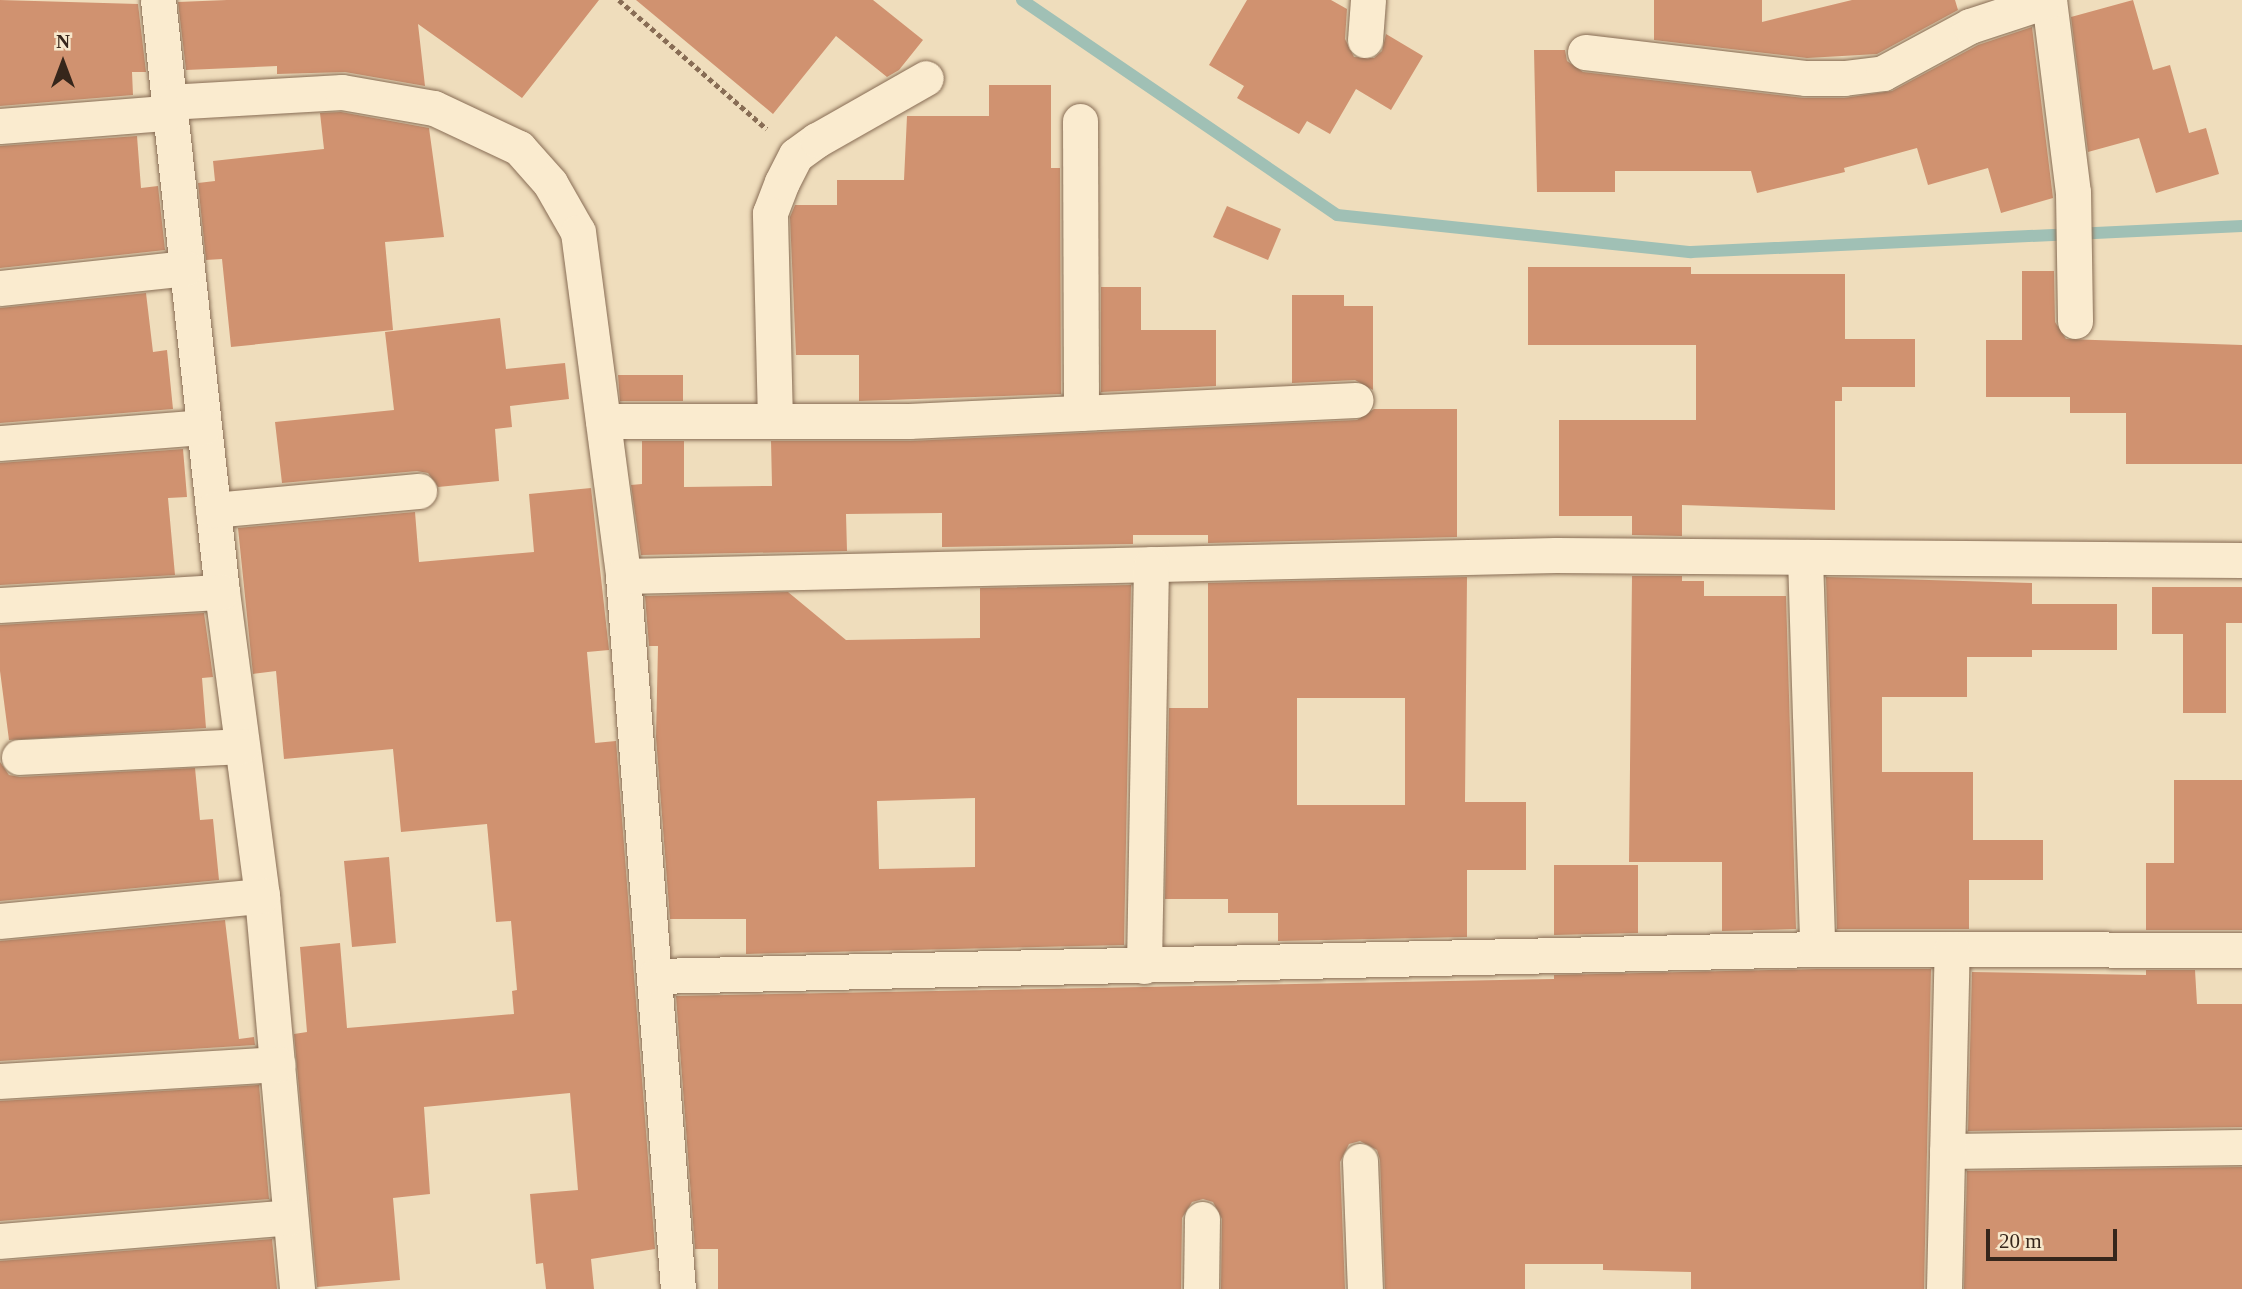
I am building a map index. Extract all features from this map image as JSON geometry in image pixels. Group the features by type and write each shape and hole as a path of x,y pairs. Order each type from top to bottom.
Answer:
{"street":[{"path":"158,0 167,107 222,592 262,896 297,1289"},
{"path":"1365,40 1368,0"},
{"path":"1585,52 1806,78 1844,78 1883,73 1970,26 2049,0 2073,192 2077,283 2075,321"},
{"path":"775,421 770,214 796,156 926,78"},
{"path":"0,126 167,107 342,92 434,108 519,148 550,183 578,232 623,576 678,1289"},
{"path":"1080,121 1081,413"},
{"path":"0,289 186,268"},
{"path":"603,421 775,421 1081,413 1356,400"},
{"path":"0,443 203,427"},
{"path":"213,510 419,491"},
{"path":"623,576 1556,555 2242,559"},
{"path":"1805,557 1817,949"},
{"path":"1144,966 1151,564"},
{"path":"0,605 222,592"},
{"path":"19,757 242,746"},
{"path":"0,920 262,896"},
{"path":"1944,1289 1952,948"},
{"path":"655,976 1817,949 2242,950"},
{"path":"0,1081 277,1065"},
{"path":"1947,1151 2242,1147"},
{"path":"1360,1161 1365,1289"},
{"path":"0,1241 290,1217"},
{"path":"1201,1289 1202,1219"}],"path":[{"path":"619,0 796,156"}],"building":[{"path":"0,0 138,4 146,72 132,72 133,95 0,106"},
{"path":"599,0 522,98 418,24 425,86 345,72 277,74 277,66 186,70 178,2"},
{"path":"636,0 873,0 923,40 899,70 887,77 836,36 773,114"},
{"path":"1247,0 1331,0 1347,9 1345,39 1354,57 1374,58 1382,51 1386,34 1423,56 1391,110 1356,89 1330,134 1307,121 1299,134 1237,98 1244,86 1209,65"},
{"path":"1654,0 1762,0 1762,22 1852,0 1955,0 1958,10 1877,54 1807,58 1654,40"},
{"path":"2133,0 2153,70 2170,65 2189,133 2206,128 2219,174 2156,193 2139,138 2088,152 2071,17"},
{"path":"2032,27 2053,198 2001,213 1988,168 1928,185 1917,148 1844,168 1845,172 1757,193 1751,171 1615,171 1615,192 1537,192 1534,50 1565,50 1567,61 1583,72 1804,98 1844,98 1892,91 1978,45"},
{"path":"989,85 1051,85 1051,168 1060,168 1061,394 859,401 859,355 796,355 790,217 795,205 837,205 837,180 904,180 907,116 989,116"},
{"path":"341,112 429,128 444,237 385,242 393,330 231,347 222,259 206,260 198,183 215,181 213,161 324,149 320,113"},
{"path":"137,136 141,188 158,186 165,250 0,268 0,146"},
{"path":"1227,206 1281,229 1268,260 1213,237"},
{"path":"1528,267 1691,267 1691,274 1845,274 1845,339 1915,339 1915,387 1842,387 1842,401 1835,401 1835,510 1682,505 1682,536 1632,535 1632,516 1559,516 1559,420 1696,420 1696,345 1528,345"},
{"path":"2022,271 2054,271 2055,322 2066,339 2242,345 2242,464 2126,464 2126,413 2070,413 2070,397 1986,397 1986,340 2022,340"},
{"path":"1101,287 1141,287 1141,330 1216,330 1216,386 1101,392"},
{"path":"146,293 153,352 167,350 173,409 0,423 0,308"},
{"path":"1292,295 1344,295 1344,306 1373,306 1373,390 1355,380 1292,383"},
{"path":"500,318 506,369 565,363 569,399 510,406 512,427 495,429 499,481 438,487 428,473 417,471 282,483 275,422 394,410 385,332"},
{"path":"618,375 683,375 683,401 620,401"},
{"path":"1374,409 1457,409 1457,537 1208,543 1208,535 1133,535 1133,544 942,547 942,513 846,514 847,551 641,555 631,485 642,484 642,441 684,441 684,487 772,486 771,441 910,441 1357,420"},
{"path":"183,449 187,497 168,498 175,575 0,585 0,463"},
{"path":"591,488 609,650 587,652 595,743 616,741 655,1249 591,1259 594,1289 546,1289 543,1263 536,1264 530,1194 578,1190 570,1093 424,1107 430,1194 393,1198 400,1280 317,1287 294,1034 307,1032 300,947 340,943 347,1028 514,1014 512,991 517,990 511,921 496,922 487,824 401,832 393,749 284,759 276,671 253,674 238,528 415,512 419,562 534,552 529,494"},
{"path":"1632,576 1682,576 1682,581 1704,581 1704,596 1786,596 1796,929 1722,931 1722,862 1629,862"},
{"path":"1467,577 1465,802 1526,802 1526,870 1467,870 1467,937 1278,941 1278,913 1228,913 1228,899 1165,899 1169,708 1208,708 1208,583","holes":["1297,698 1405,698 1405,805 1297,805"]},
{"path":"1826,577 2032,583 2032,604 2117,604 2117,650 2032,650 2032,657 1967,657 1967,697 1882,697 1882,772 1973,772 1973,840 2043,840 2043,880 1969,880 1969,929 1837,929"},
{"path":"1131,585 1124,945 746,954 746,919 670,919 656,737 658,646 649,646 645,596 788,592 846,640 980,638 980,588","holes":["975,798 975,867 879,869 877,801"]},
{"path":"2152,587 2242,587 2242,623 2226,623 2226,713 2183,713 2183,634 2152,634"},
{"path":"204,613 213,677 202,678 206,728 9,740 0,671 0,625"},
{"path":"0,762 9,775 20,777 195,768 200,820 213,819 219,880 0,901"},
{"path":"2174,780 2242,780 2242,930 2146,930 2146,863 2174,863"},
{"path":"389,857 396,943 352,947 344,861"},
{"path":"1554,865 1638,865 1638,933 1554,935"},
{"path":"225,920 239,1039 254,1037 255,1045 0,1061 0,941"},
{"path":"1931,969 1924,1289 1691,1289 1691,1272 1603,1270 1603,1264 1525,1264 1525,1289 1385,1289 1380,1160 1377,1150 1360,1141 1349,1144 1340,1162 1345,1289 1221,1289 1222,1219 1213,1202 1203,1199 1192,1202 1182,1218 1181,1289 718,1289 718,1249 695,1249 676,996 1554,979 1554,975"},
{"path":"2146,970 2195,970 2197,1004 2242,1004 2242,1127 1968,1131 1972,972 2146,975"},
{"path":"259,1085 269,1199 0,1221 0,1101"},
{"path":"2242,1167 2242,1289 1964,1289 1967,1171"},
{"path":"272,1239 277,1289 0,1289 0,1261"}],"waterway":[{"path":"1022,0 1337,215 1691,252 2242,226"}]}
